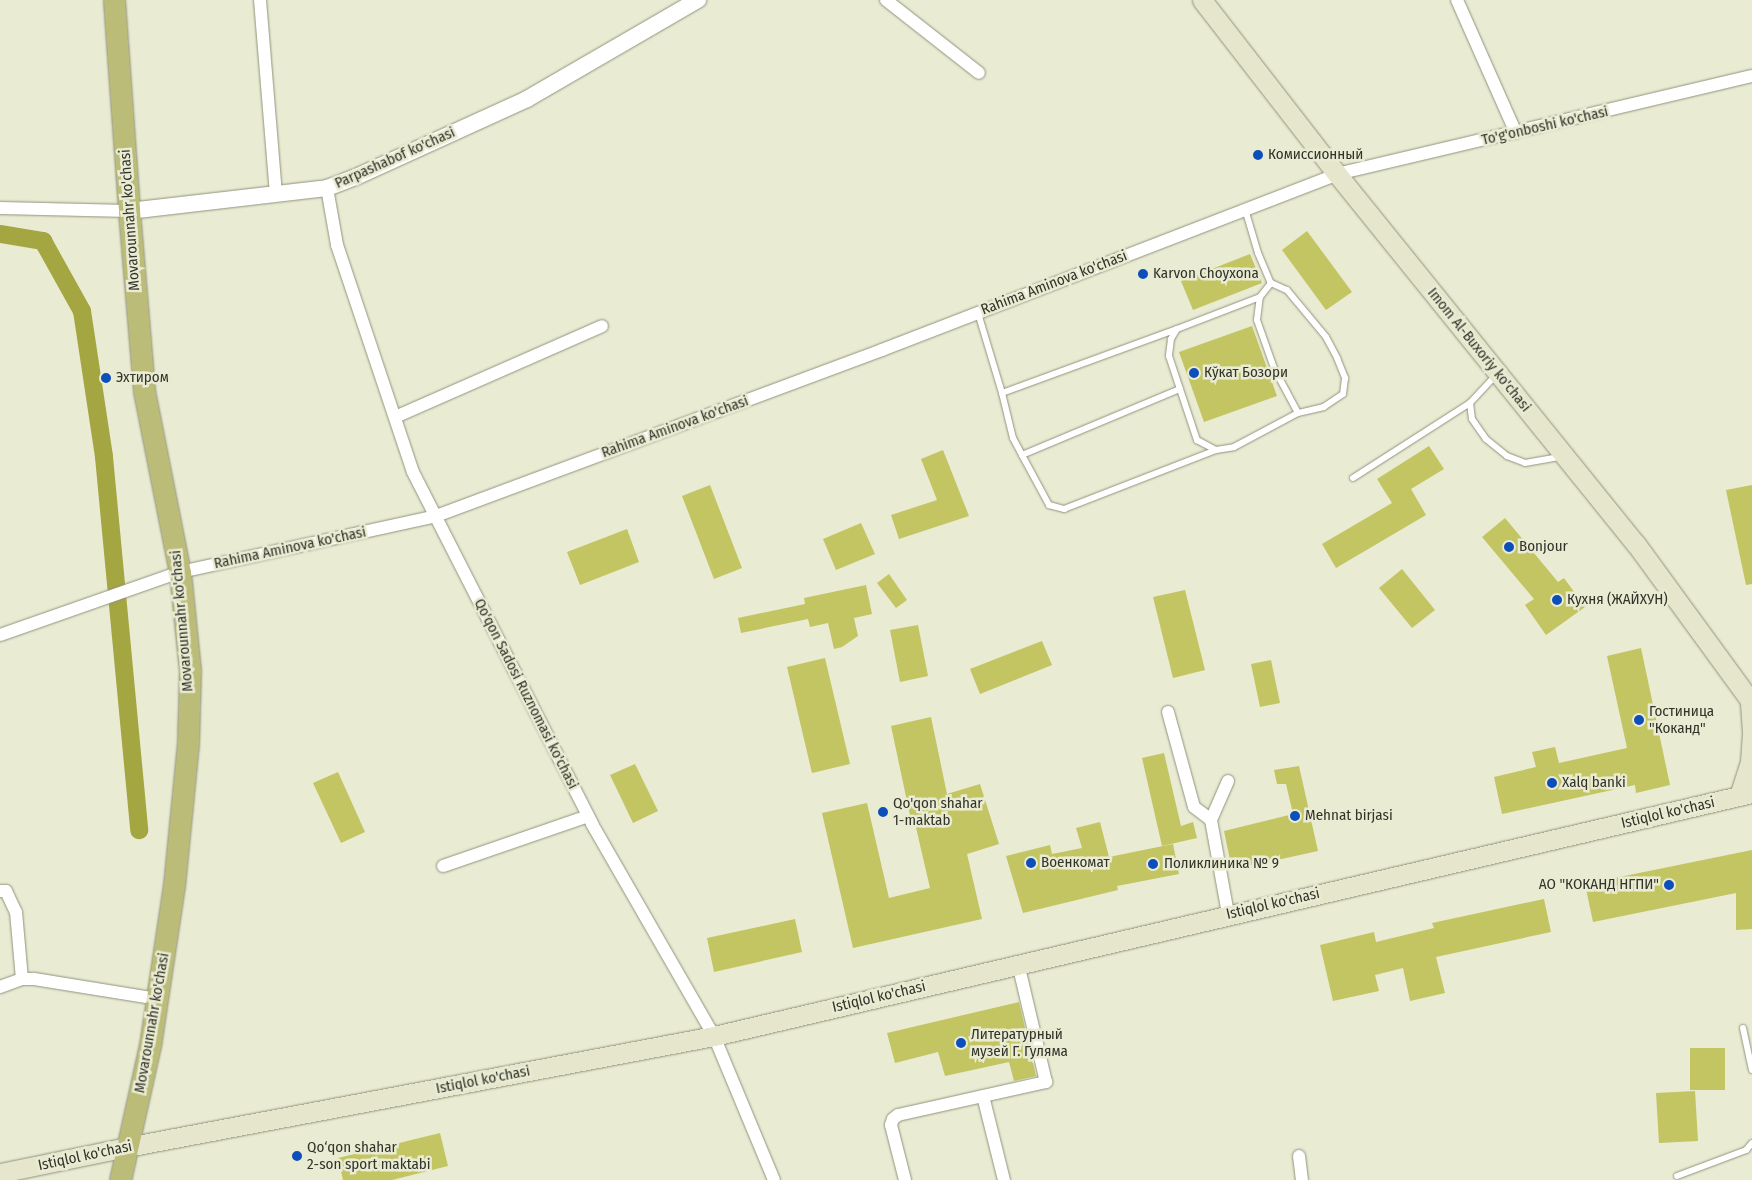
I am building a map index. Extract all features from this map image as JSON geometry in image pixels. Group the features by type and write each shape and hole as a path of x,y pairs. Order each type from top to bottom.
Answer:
{"highway":[{"name":"Movarounnahr ko'chasi","path":"114,0 144,391 180,572 190,671 188,743 174,885 150,1045 120,1180"}],"main road":[{"name":"Imom Al-Buxoriy ko'chasi","path":"1202,0 1337,174 1636,544 1751,701"},
{"path":"1745,795 1750,762 1751,701"},
{"name":"Istiqlol ko'chasi","path":"0,1173 127,1147 714,1036 1228,914 1745,795"}],"street":[{"path":"260,0 276,194"},
{"name":"Parpashabof ko'chasi","path":"0,208 129,211 327,188 356,177 528,99 698,0"},
{"path":"886,0 979,73"},
{"path":"1457,0 1516,133"},
{"name":"To'g'onboshi ko'chasi","path":"1337,174 1752,76"},
{"name":"Rahima Aminova ko'chasi","path":"0,636 180,572 436,516 978,313 1337,174"},
{"name":"Qo'qon Sadosi Ruznomasi ko'chasi","path":"327,188 337,245 413,472 588,816 714,1036 774,1180"},
{"path":"395,417 602,326"},
{"path":"1168,712 1194,807 1210,820"},
{"path":"1228,781 1210,820 1228,914"},
{"path":"443,866 588,816"},
{"path":"0,891 6,892 16,912 22,979"},
{"path":"904,1180 891,1125 893,1119 898,1115 1046,1082 1018,964"},
{"path":"0,987 22,979 157,999"},
{"path":"983,1096 1004,1180"},
{"path":"1300,1156 1302,1180"}],"lane":[{"path":"978,313 1002,393 1013,438 1049,505 1064,508 1216,450 1234,447 1298,413 1324,407 1343,394 1345,378 1338,358 1326,338 1287,290 1271,283 1258,253 1245,209"},
{"path":"1271,283 1260,297 1257,320 1274,368 1298,413"},
{"path":"1002,393 1260,297"},
{"path":"1177,329 1171,339 1169,356 1197,440 1216,450"},
{"path":"1354,478 1470,403 1498,373"},
{"path":"1022,456 1180,389"},
{"path":"1470,403 1472,419 1486,439 1506,456 1525,463 1565,456"},
{"path":"1743,1028 1752,1070"},
{"path":"1677,1176 1746,1150 1752,1144"}],"building":[{"path":"1307,231 1352,292 1326,310 1282,250"},
{"path":"1250,254 1262,283 1193,310 1181,281"},
{"path":"1252,326 1277,396 1204,422 1179,352"},
{"path":"1429,446 1444,469 1411,489 1426,515 1336,568 1322,544 1392,503 1377,479"},
{"path":"943,450 969,516 899,539 891,515 937,500 921,459"},
{"path":"710,485 742,568 714,579 682,496"},
{"path":"1752,485 1752,584 1746,585 1726,490"},
{"path":"1505,518 1558,582 1564,578 1585,607 1546,635 1525,605 1534,599 1482,537"},
{"path":"861,523 875,554 836,570 823,539"},
{"path":"627,529 639,562 580,585 567,552"},
{"path":"1402,569 1435,610 1412,628 1379,588"},
{"path":"889,574 907,600 896,608 877,583"},
{"path":"866,585 872,614 854,618 858,636 842,647 834,649 828,623 810,627 808,619 741,633 738,618 805,604 804,598"},
{"path":"1185,590 1205,670 1173,678 1153,597"},
{"path":"918,625 928,676 900,682 890,630"},
{"path":"1042,641 1052,665 980,694 970,669"},
{"path":"1641,648 1670,785 1636,793 1635,785 1502,814 1494,777 1536,767 1532,752 1555,747 1559,763 1627,748 1607,656"},
{"path":"825,658 850,764 812,773 787,667"},
{"path":"1271,660 1280,703 1260,707 1251,664"},
{"path":"931,717 947,794 980,784 999,844 967,854 982,919 853,948 822,813 867,803 889,898 930,888 914,819 911,820 891,726"},
{"path":"1164,753 1181,826 1193,822 1197,838 1162,846 1142,758"},
{"path":"635,764 658,811 633,823 610,775"},
{"name":"Mehnat birjasi","path":"1299,766 1318,851 1232,870 1224,831 1293,814 1286,784 1277,784 1274,770"},
{"path":"338,772 365,832 341,843 313,783"},
{"name":"Военкомат","path":"1100,822 1109,857 1173,844 1179,874 1117,886 1118,890 1023,913 1006,856 1050,845 1052,854 1082,848 1076,828"},
{"path":"1752,850 1752,929 1736,930 1736,893 1593,922 1585,884"},
{"path":"1544,899 1551,932 1436,957 1445,993 1410,1001 1403,968 1375,975 1379,991 1333,1001 1320,945 1374,932 1376,942 1434,928 1432,923"},
{"path":"795,919 802,952 714,972 707,938"},
{"name":"Литературный музей Г. Гуляма","path":"1019,1002 1036,1076 1014,1081 1009,1062 945,1076 938,1052 895,1063 887,1033"},
{"path":"1690,1048 1725,1048 1725,1090 1690,1090"},
{"path":"1695,1091 1698,1141 1659,1143 1656,1093"},
{"path":"440,1133 448,1166 392,1180 343,1180 338,1158"}],"waterway":[{"path":"0,234 43,241 82,311 104,457 139,830"}],"place":[{"name":"Комиссионный","path":"1258,155"},
{"name":"Karvon Choyxona","path":"1143,274"},
{"name":"Кўкат Бозори","path":"1194,373"},
{"name":"Эхтиром","path":"106,378"},
{"name":"Bonjour","path":"1509,547"},
{"name":"Кухня (ЖАЙХУН)","path":"1557,600"},
{"name":"Гостиница \"Коканд\"","path":"1639,720"},
{"name":"Xalq banki","path":"1552,783"},
{"name":"Qo'qon shahar 1-maktab","path":"883,812"},
{"name":"Mehnat birjasi","path":"1295,816"},
{"name":"Военкомат","path":"1031,863"},
{"name":"Поликлиника № 9","path":"1153,864"},
{"name":"АО \"КОКАНД НГПИ\"","path":"1669,885"},
{"name":"Литературный музей Г. Гуляма","path":"961,1043"},
{"name":"Qo‘qon shahar 2-son sport maktabi","path":"297,1156"}]}
